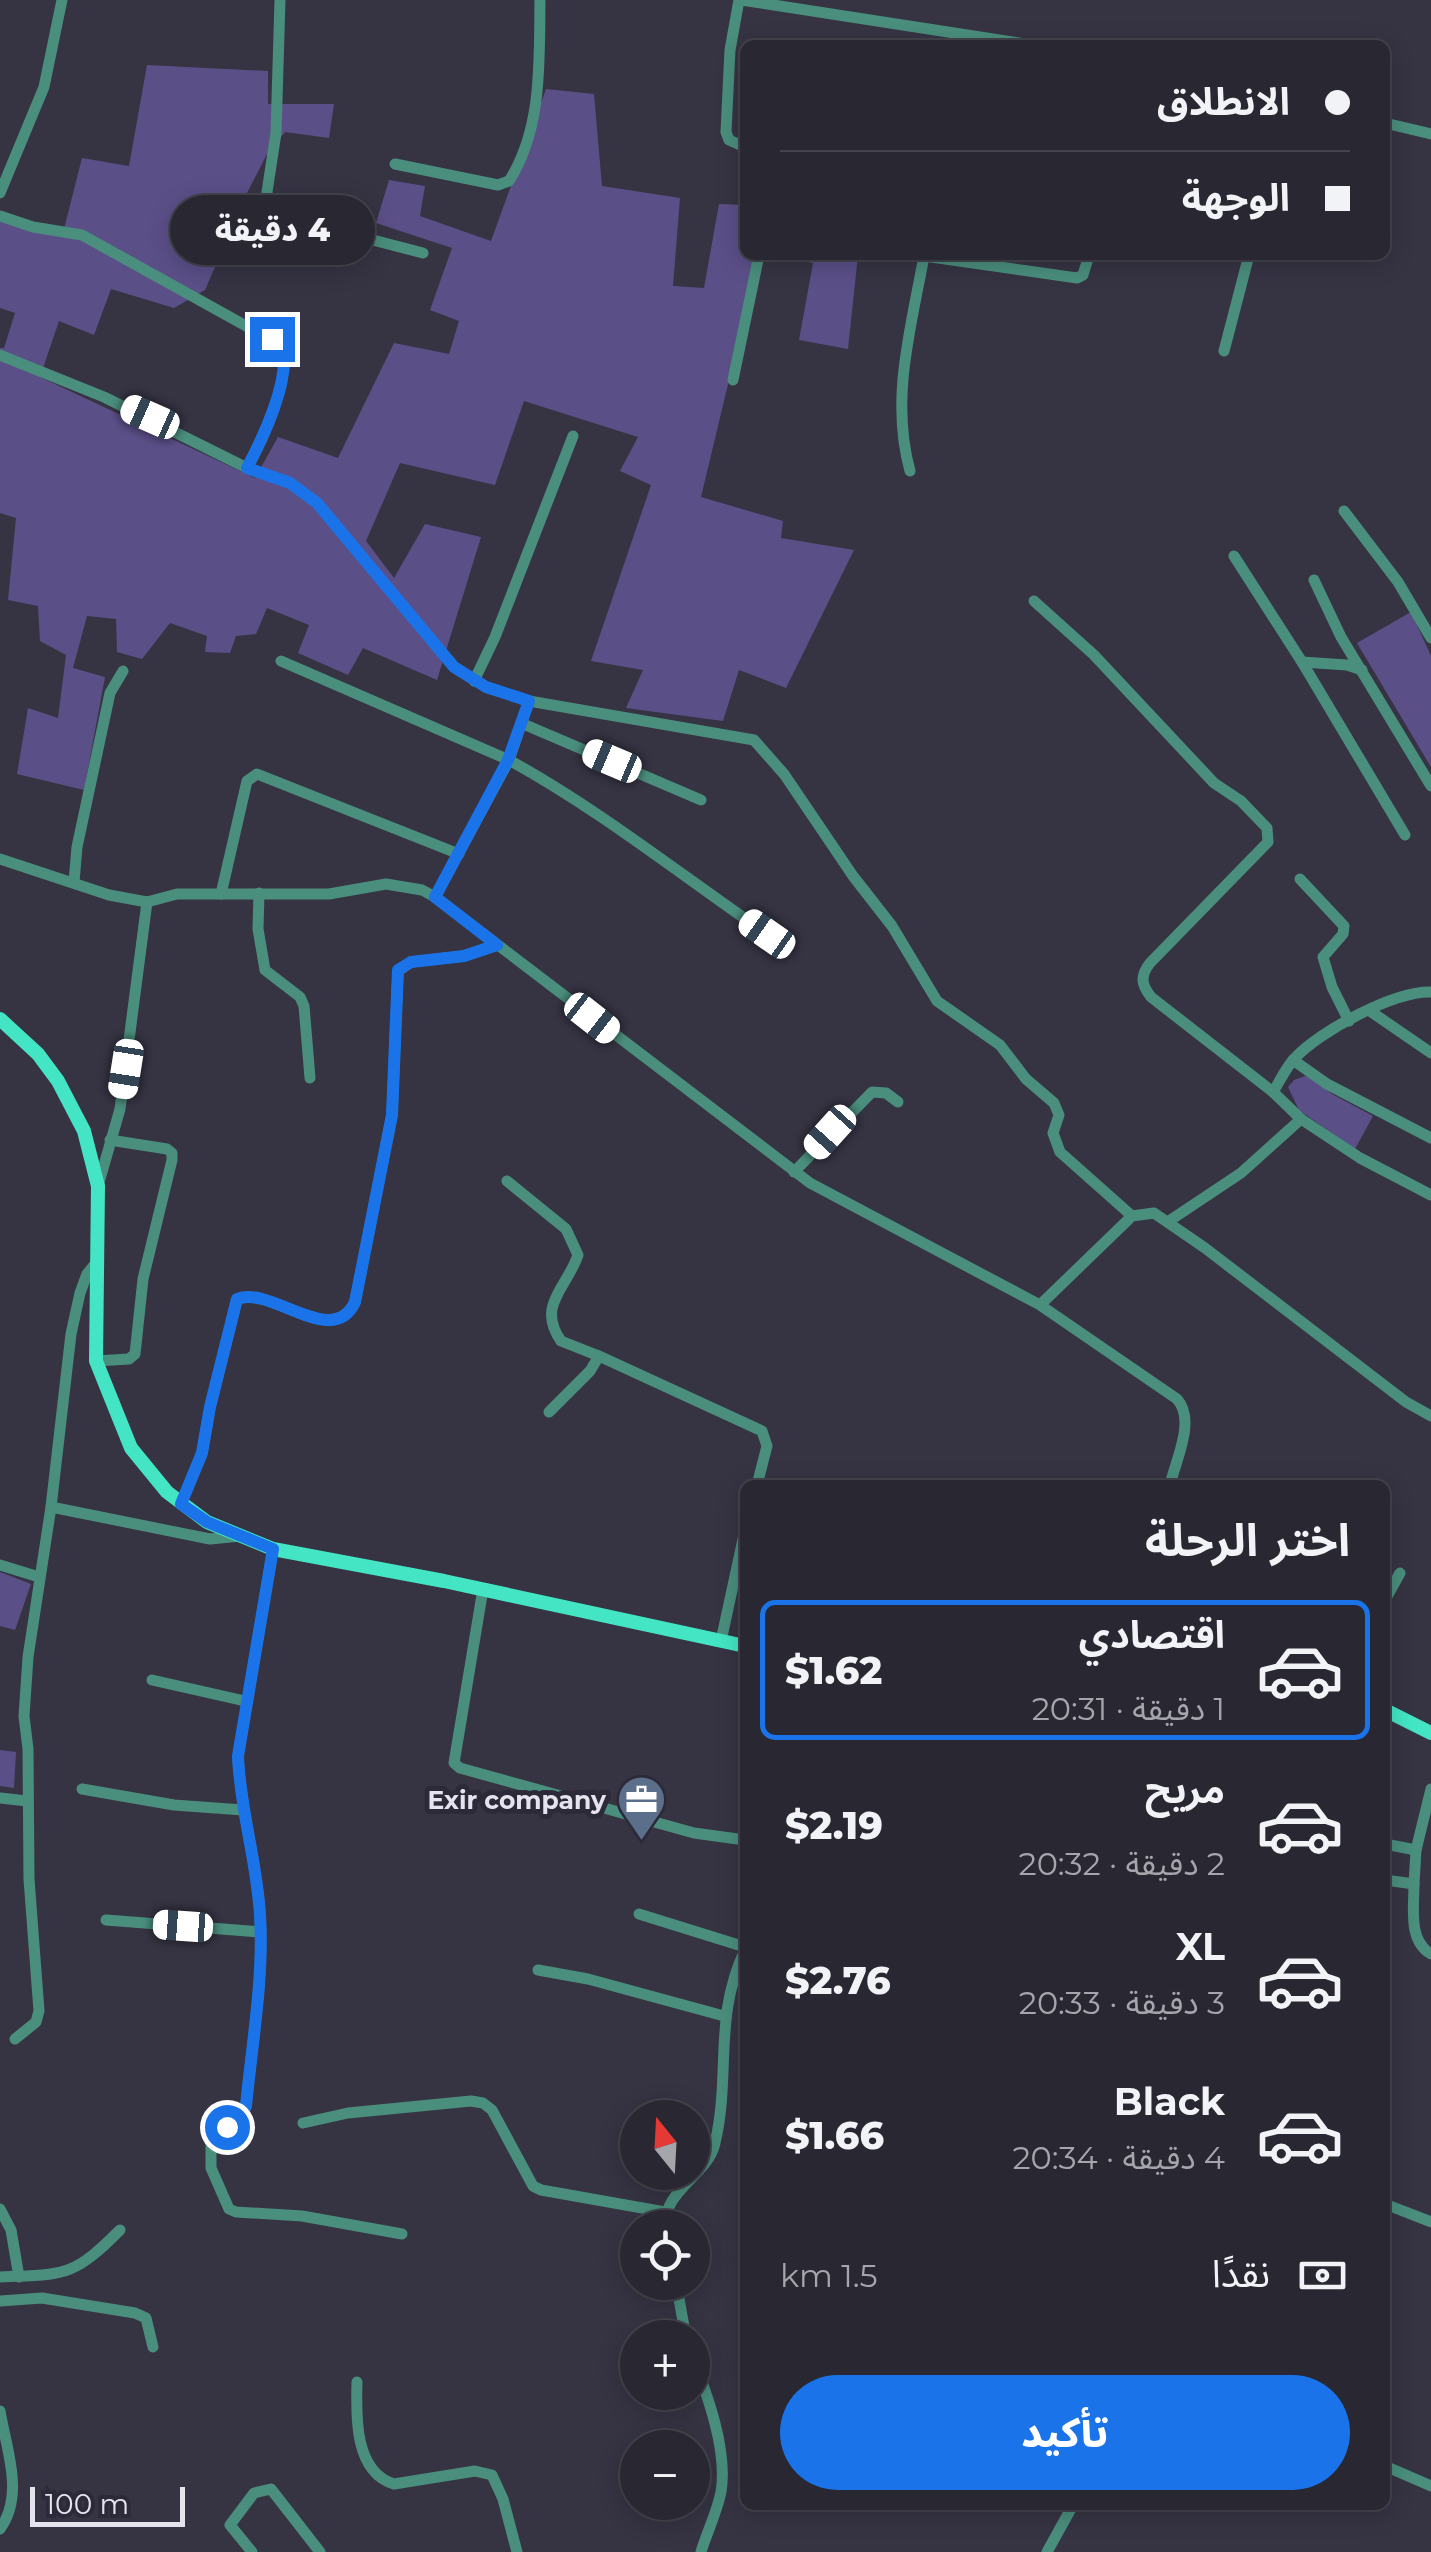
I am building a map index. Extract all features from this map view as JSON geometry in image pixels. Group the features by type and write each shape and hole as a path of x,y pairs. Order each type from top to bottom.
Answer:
{"main road":[{"path":"0,1019 38,1054 71,1101 84,1131 98,1186 96,1361 132,1448 181,1504 207,1522 273,1549 740,1645"},
{"path":"1390,1712 1431,1733"}],"street":[{"path":"0,193 44,86 62,0"},
{"path":"280,0 276,132 268,206 277,214 424,253"},
{"path":"394,164 498,185 509,181 516,170 537,99 540,0"},
{"path":"740,145 729,140 726,132 730,50 739,0 846,15 958,39"},
{"path":"846,15 849,0"},
{"path":"1390,124 1431,134"},
{"path":"0,216 33,227 82,234 282,346 284,366 275,401 264,436 247,468"},
{"path":"734,380 758,260"},
{"path":"910,471 900,420 900,394 921,260"},
{"path":"956,260 1077,278 1083,276 1088,260"},
{"path":"1224,351 1248,260"},
{"path":"0,355 104,396 247,468 290,483 317,503 438,651 474,681 529,701 754,740 784,774 892,926 937,1001 1000,1045 1026,1080 1054,1102 1058,1115 1053,1133 1060,1152 1132,1216"},
{"path":"474,681 573,436"},
{"path":"1344,511 1398,582 1431,638"},
{"path":"1234,556 1405,836"},
{"path":"1314,580 1332,620 1431,786"},
{"path":"1034,601 1094,655 1214,783 1241,801 1267,828 1268,842 1142,973 1151,997 1273,1092 1301,1119 1360,1158 1431,1195"},
{"path":"281,661 508,760 598,812 767,934"},
{"path":"1302,662 1362,670"},
{"path":"74,882 77,847 110,693 123,671"},
{"path":"435,897 508,760 529,701"},
{"path":"521,723 701,800"},
{"path":"221,894 246,780 257,774 458,854"},
{"path":"0,859 109,895 147,902 177,894 329,894 386,884 422,890 794,1172 876,1220 1040,1305 1184,1406 1187,1419 1171,1480"},
{"path":"1300,879 1344,926 1343,934 1323,957 1349,1021"},
{"path":"260,893 258,929 265,970 300,997 304,1006 310,1078"},
{"path":"98,1186 120,1109 147,902"},
{"path":"181,1504 202,1453 237,1299 256,1296 302,1314 337,1320 349,1314 355,1302 392,1115 398,970 411,962 464,956 497,945"},
{"path":"1273,1092 1293,1060 1317,1039 1396,998 1431,992"},
{"path":"1370,1011 1431,1053"},
{"path":"1293,1060 1327,1084 1431,1138"},
{"path":"794,1172 872,1092 886,1092 898,1102"},
{"path":"1169,1221 1241,1173 1287,1136 1301,1119"},
{"path":"96,1361 136,1354 143,1278 172,1160 167,1149 110,1140"},
{"path":"507,1181 571,1236 578,1255 551,1307 550,1318 561,1341 762,1431 768,1446 758,1480"},
{"path":"1040,1305 1132,1216 1154,1213 1406,1402 1431,1416"},
{"path":"16,2039 36,2022 39,2011 29,1879 24,1716 28,1657 51,1507 71,1334 80,1292 96,1263"},
{"path":"549,1412 599,1356"},
{"path":"51,1507 210,1538 241,1536"},
{"path":"273,1549 238,1756 243,1810 259,1893 261,1932 246,2106 238,2122 212,2132 211,2168 223,2201 236,2212 302,2216 402,2234"},
{"path":"721,1641 740,1553"},
{"path":"0,1565 39,1578"},
{"path":"1390,1591 1400,1574"},
{"path":"482,1589 454,1763 460,1768 694,1832 740,1839"},
{"path":"152,1680 245,1701"},
{"path":"82,1788 174,1805 243,1810"},
{"path":"1431,1789 1414,1884 1416,1938 1420,1948 1431,1954"},
{"path":"0,1798 27,1801"},
{"path":"1390,1844 1422,1843"},
{"path":"1390,1881 1414,1884"},
{"path":"639,1914 740,1947"},
{"path":"106,1920 261,1932"},
{"path":"667,2210 715,2147 724,2016 740,1965"},
{"path":"538,1970 588,1979 724,2016"},
{"path":"303,2122 392,2108 482,2103 492,2110 534,2186 655,2210"},
{"path":"1390,2206 1431,2222"},
{"path":"0,2209 11,2230 19,2277"},
{"path":"0,2277 60,2275 76,2270 120,2230"},
{"path":"0,2301 42,2298 135,2313 146,2318 154,2347"},
{"path":"358,2382 356,2420 360,2443 378,2474 394,2484 475,2470 492,2475 503,2499 517,2552"},
{"path":"701,2552 722,2478 710,2404"},
{"path":"0,2411 14,2494 0,2529"},
{"path":"1390,2468 1431,2486"},
{"path":"252,2552 230,2524 254,2493 271,2489 320,2552"},
{"path":"1047,2552 1070,2510"}],"shaded area":[{"path":"147,65 268,71 268,104 334,104 329,138 285,132 266,156 205,290 174,308 111,289 94,335 59,321 40,377 255,478 278,437 338,458 394,343 449,354 459,321 430,310 452,248 376,223 389,180 425,186 420,216 491,241 546,89 594,94 602,186 680,198 673,286 704,288 719,204 740,205 740,260 758,260 701,497 783,521 781,538 854,550 786,688 739,670 723,721 626,708 643,670 591,661 651,485 620,471 638,437 524,401 495,485 400,463 366,541 394,578 425,524 481,537 437,680 363,648 348,675 298,653 309,625 267,608 256,634 236,636 230,653 205,652 207,636 170,623 142,659 117,652 116,619 87,616 73,668 105,677 84,790 17,774 28,708 58,718 66,655 40,641 38,606 8,600 16,518 0,513 0,348 4,348 15,313 0,308 0,221 62,237 82,158 129,166"},
{"path":"799,260 857,260 848,349 799,340 813,263"},
{"path":"1411,612 1431,656 1431,767 1357,643"},
{"path":"1308,1075 1332,1094 1373,1116 1355,1149 1299,1110 1288,1087"},
{"path":"0,1572 31,1584 15,1630 0,1626"},
{"path":"0,1750 16,1752 14,1788 0,1786"}],"place":[{"name":"Exir company","path":"641,1842"}],"route":[{"path":"227,2127 238,2122 246,2106 260,1966 259,1893 239,1790 238,1756 273,1549 207,1522 181,1504 202,1453 237,1299 256,1296 302,1314 337,1320 349,1314 355,1302 392,1115 398,970 411,962 464,956 497,945 435,897 508,760 529,701 486,687 454,667 317,503 290,483 247,468 264,436 284,366 282,346 272,339"}]}
